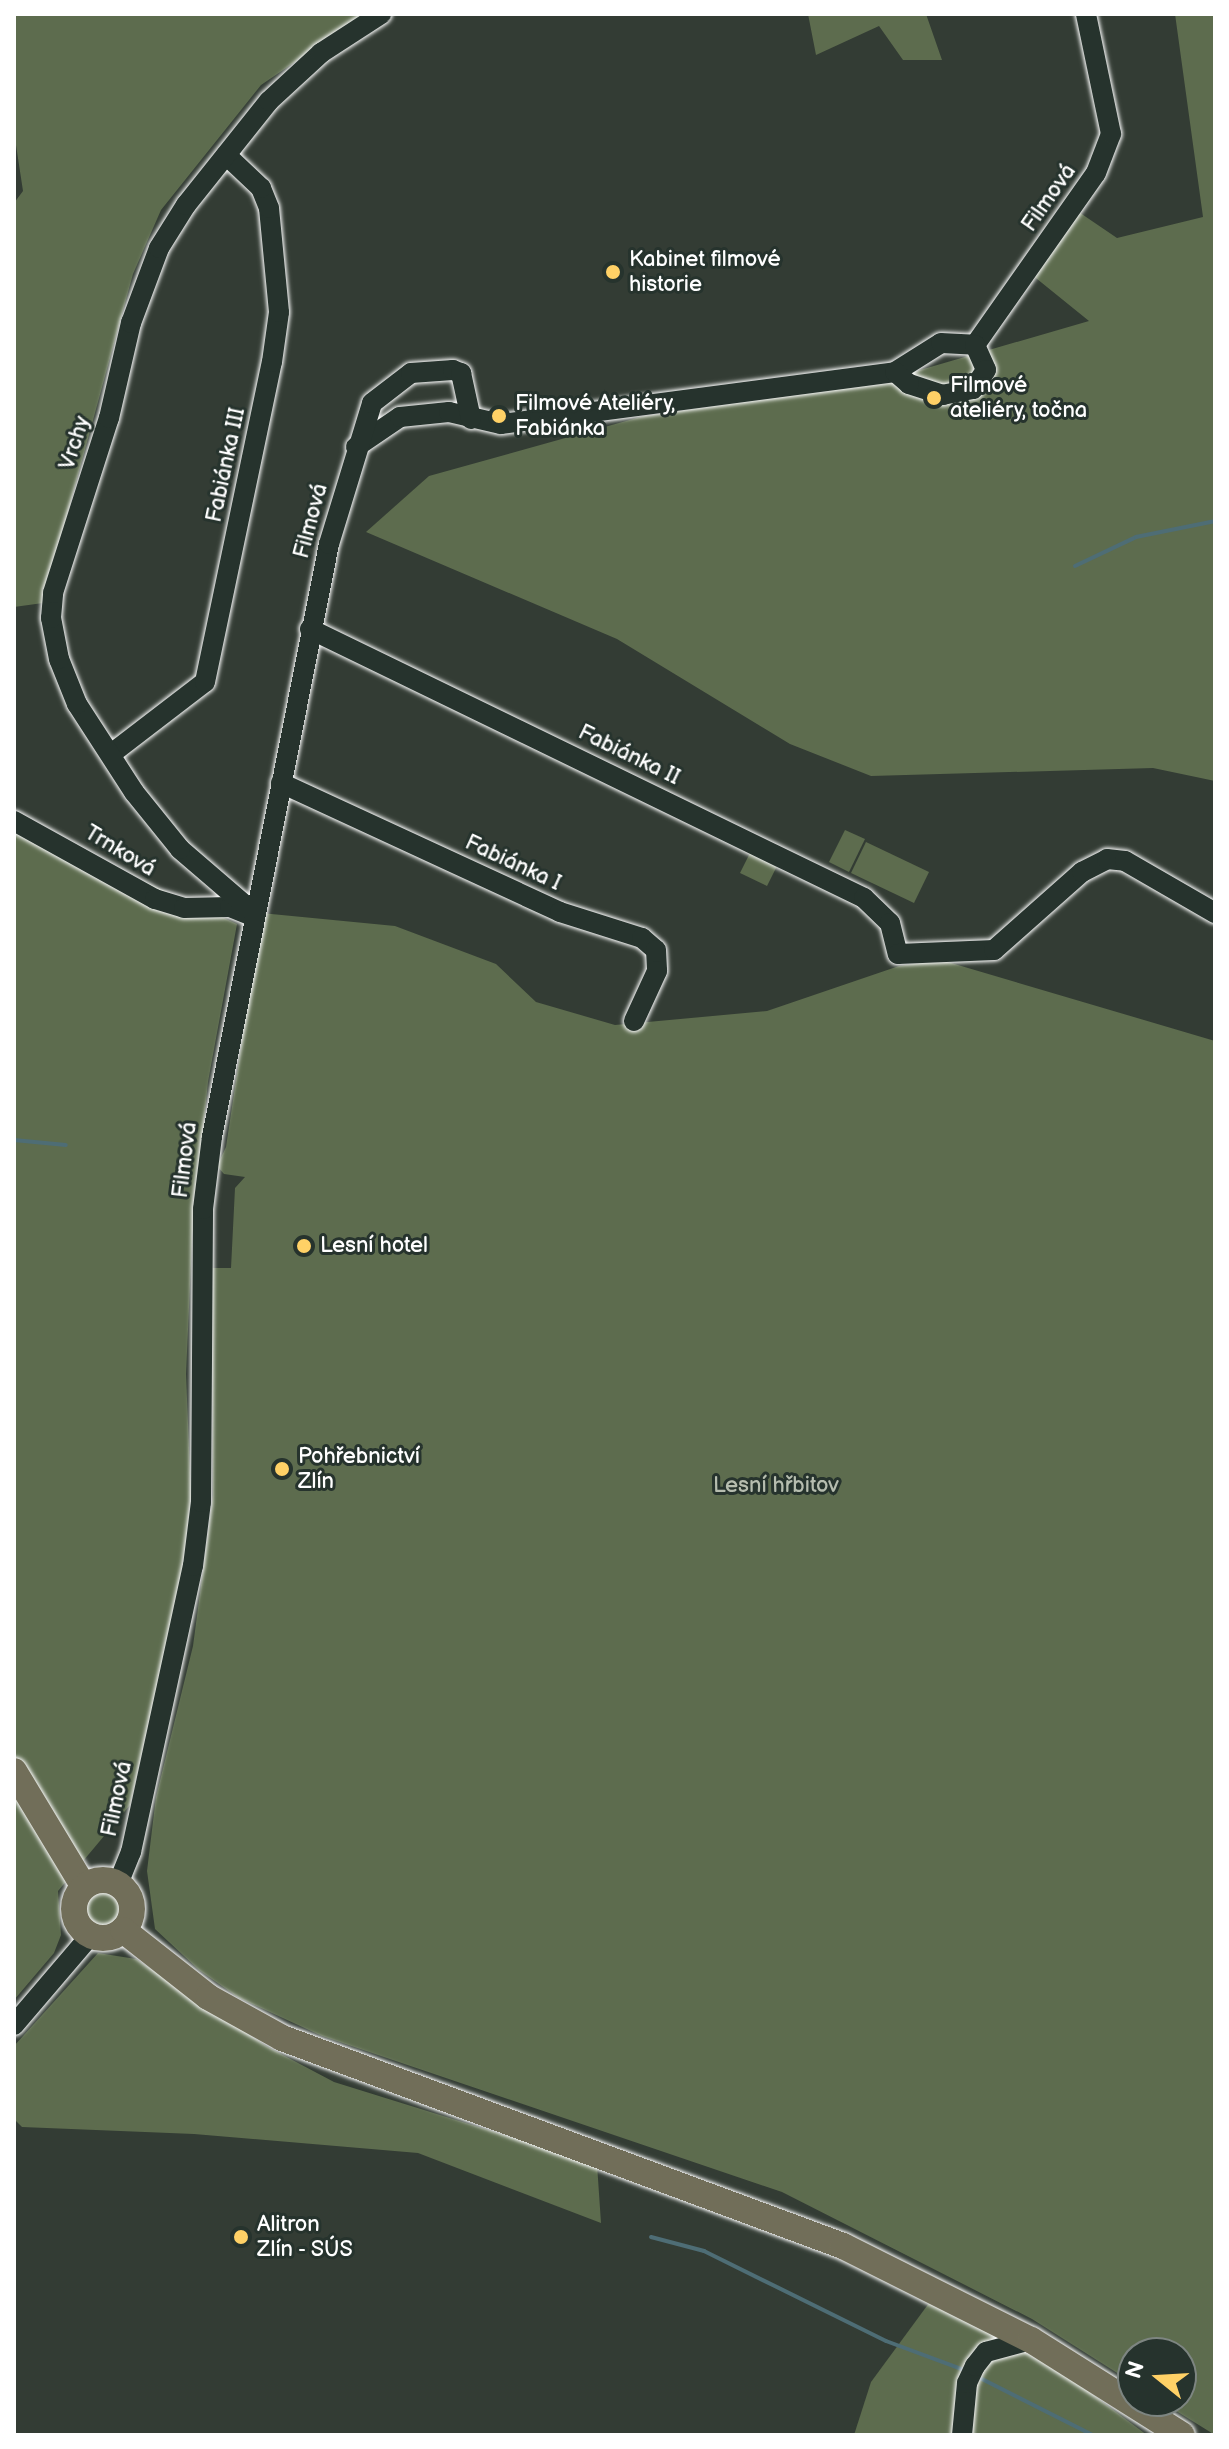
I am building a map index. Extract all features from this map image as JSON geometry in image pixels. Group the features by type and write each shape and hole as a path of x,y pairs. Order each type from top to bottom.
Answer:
{"main road":[{"path":"14,1771 84,1887"},
{"path":"99,1881 118,1884 132,1904 123,1930 110,1937 90,1936 74,1913 84,1887 99,1881"},
{"path":"123,1930 208,1997 282,2038 843,2246 1031,2340 1182,2435"}],"street":[{"name":"Vrchy","path":"252,914 180,849 77,704 59,659 51,618 53,593 109,418 141,290 179,216 269,101 313,59 381,14"},
{"name":"Filmová","path":"975,345 1096,173 1111,134 1086,14"},
{"name":"Fabiánka III","path":"111,754 205,682 272,362 279,312 269,208 261,188 226,155"},
{"path":"356,447 400,417 449,412 501,424 895,372 941,343 975,345 986,370 982,380 963,394 925,391 895,372"},
{"name":"Filmová","path":"118,1884 131,1852 193,1566 201,1502 203,1209 252,914 310,629 356,447 372,403 411,373 461,373 471,419"},
{"name":"Fabiánka II","path":"310,629 864,898 890,923 898,954 994,950 1091,864 1107,859 1125,861 1215,913"},
{"name":"Fabiánka I","path":"281,783 560,912 642,938 656,950 657,971 634,1021"},
{"name":"Trnková","path":"14,821 155,899 184,908 230,907 252,914"},
{"path":"14,2025 90,1936"},
{"path":"962,2435 967,2383 975,2366 986,2352 1031,2340"}],"green space":[{"path":"14,14 366,14 261,85 161,210 133,274 43,603 14,607 14,203 23,191 14,132"},
{"path":"808,14 926,14 942,60 903,60 879,26 816,55"},
{"path":"1175,14 1215,14 1215,781 1153,768 871,776 790,744 617,639 366,532 429,476 644,416 872,384 1089,321 1021,266 1064,202 1117,238 1203,217"},
{"path":"14,822 237,924 208,1082 192,1240 186,1374 191,1497 182,1579 130,1805 58,1891 61,1935 54,1953 14,2000"},
{"path":"845,830 865,839 849,872 829,862"},
{"path":"866,842 929,872 914,903 851,873"},
{"path":"750,853 777,866 767,886 740,873"},
{"name":"Lesní hřbitov","path":"261,913 395,926 496,964 536,1002 615,1025 767,1011 899,966 941,960 1215,1041 1215,2435 1186,2417 1197,2417 1197,2337 1117,2337 1117,2373 1032,2319 782,2192 322,2036 239,1998 199,1970 155,1929 147,1871 156,1797 193,1646 213,1495 212,1268 231,1268 235,1188 245,1177 224,1174 217,1166 226,1147"},
{"path":"103,1890 117,1896 123,1910 117,1924 103,1930 89,1924 83,1910 89,1896"},
{"path":"98,1953 136,1959 266,2046 334,2082 597,2164 601,2223 418,2153 194,2134 22,2127 14,2119 14,2046"},
{"path":"932,2299 1038,2354 1117,2413 1117,2417 1123,2417 1147,2435 854,2435 871,2382"}],"waterway":[{"path":"1075,566 1136,537 1215,521"},
{"path":"14,1140 66,1145"},
{"path":"651,2237 704,2251 886,2341 964,2370"},
{"path":"978,2377 1093,2435"}],"place":[{"name":"Kabinet filmové historie","path":"613,272"},
{"name":"Filmové ateliéry, točna","path":"934,398"},
{"name":"Filmové Ateliéry, Fabiánka","path":"499,416"},
{"name":"Lesní hotel","path":"304,1246"},
{"name":"Pohřebnictví Zlín","path":"282,1469"},
{"name":"Alitron Zlín - SÚS","path":"241,2237"}]}
